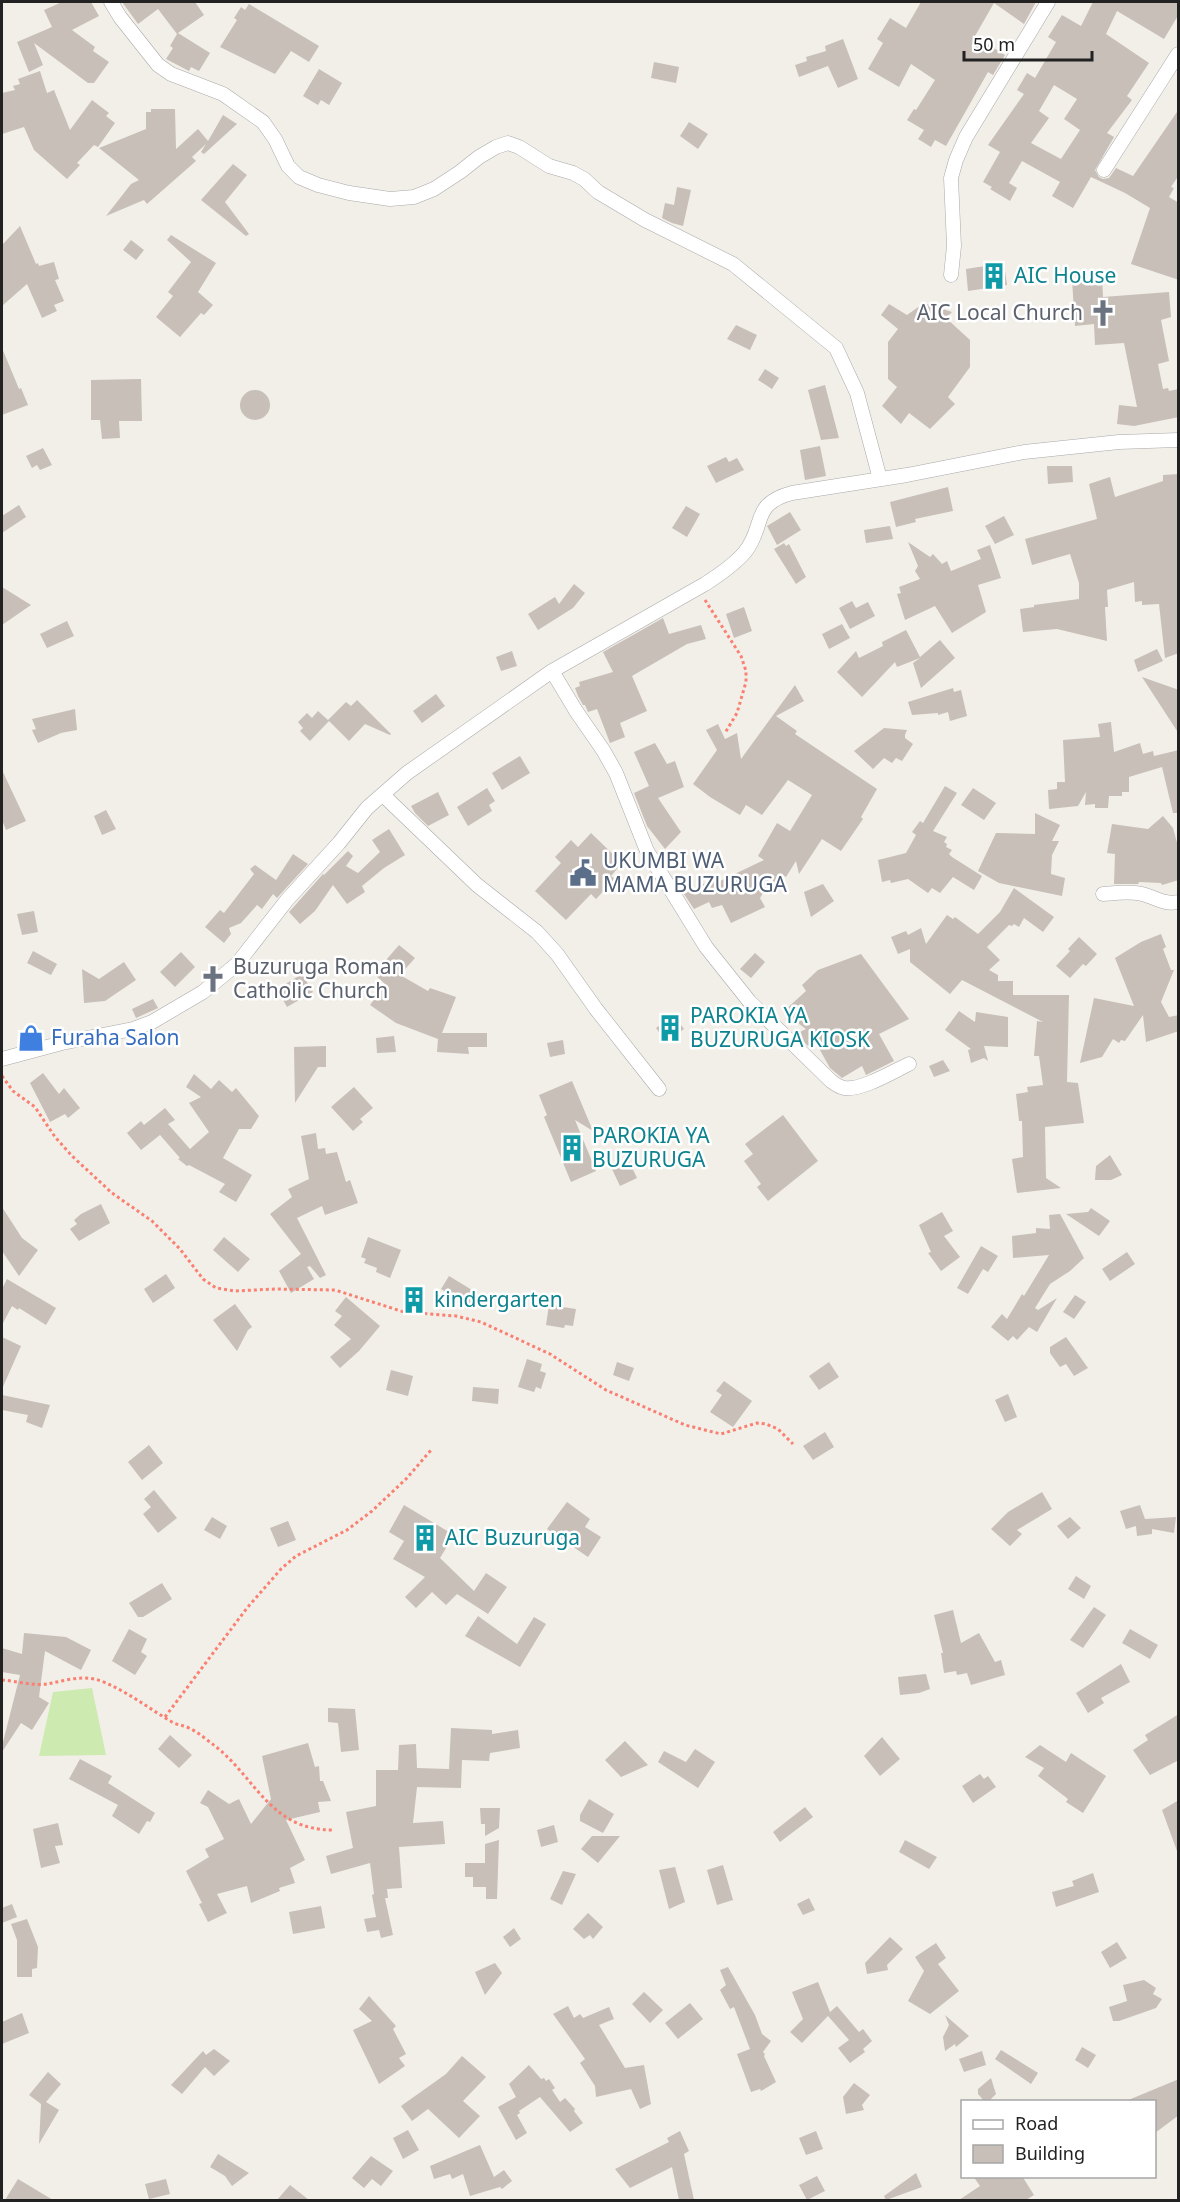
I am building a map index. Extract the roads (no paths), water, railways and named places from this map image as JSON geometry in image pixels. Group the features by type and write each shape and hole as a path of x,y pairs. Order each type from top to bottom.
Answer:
{"street":[{"path":"111,2 158,65 171,74 223,94 263,122 275,139 288,166 299,177 318,185 349,193 390,199 414,197 434,189 479,157 508,143 519,147 549,166 584,179 598,192 645,220 733,264 836,348 857,393 880,479"},
{"path":"951,275 954,246 951,178 956,159 966,136 1048,2"},
{"path":"1104,170 1179,54"},
{"path":"2,1059 133,1029 180,1007 216,982 237,964 287,900 339,843 367,808 407,773 552,671 697,589 727,569 745,552 753,539 766,506 777,497 1060,448 1119,442 1179,440"},
{"path":"552,671 616,773 646,852 706,947 749,1001 831,1081 839,1086 847,1089 859,1087 909,1064"},
{"path":"383,795 477,885 537,932 557,954 596,1009 659,1089"},
{"path":"1103,894 1128,892 1143,894 1170,904 1179,902"}],"place":[{"name":"AIC House","path":"994,276"},
{"name":"AIC Local Church","path":"1103,313"},
{"name":"UKUMBI WA MAMA BUZURUGA","path":"583,873"},
{"name":"Buzuruga Roman Catholic Church","path":"213,979"},
{"name":"PAROKIA YA BUZURUGA KIOSK","path":"670,1028"},
{"name":"Furaha Salon","path":"31,1038"},
{"name":"PAROKIA YA BUZURUGA","path":"572,1148"},
{"name":"kindergarten","path":"414,1300"},
{"name":"AIC Buzuruga","path":"425,1538"}]}
